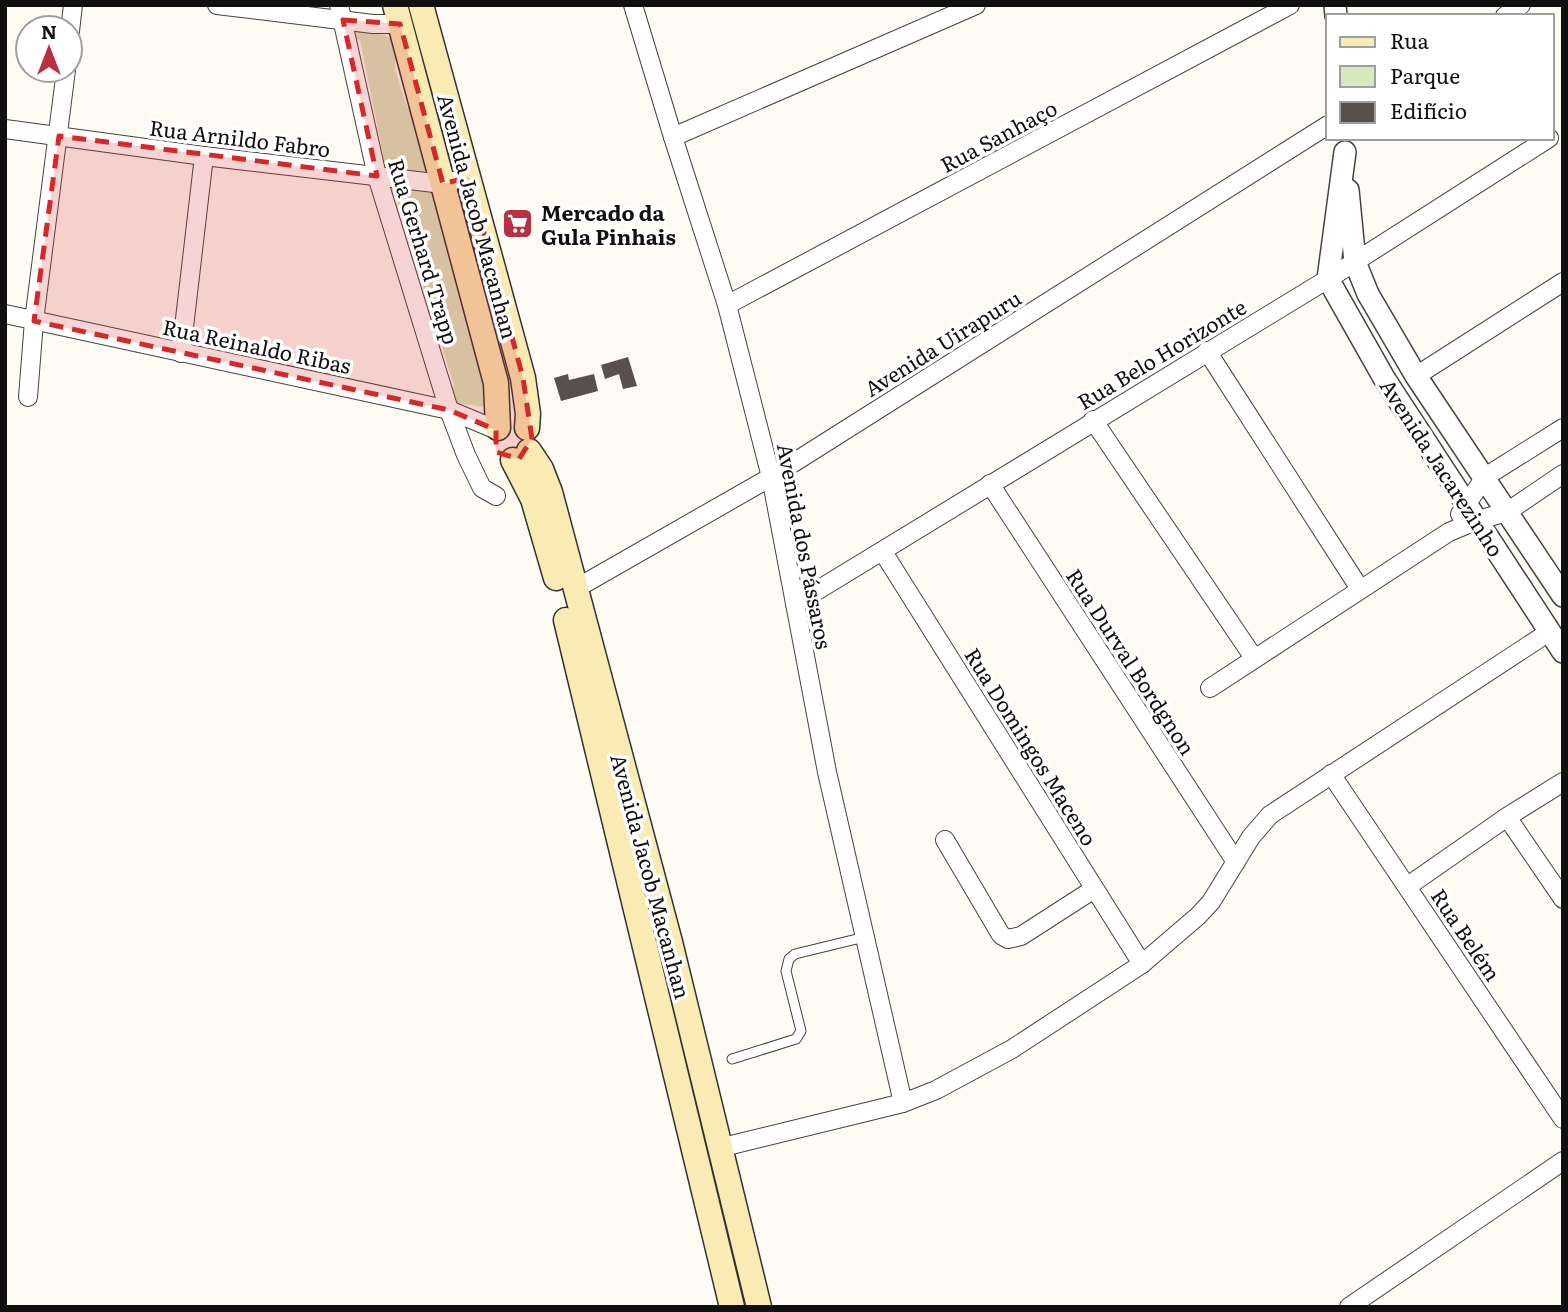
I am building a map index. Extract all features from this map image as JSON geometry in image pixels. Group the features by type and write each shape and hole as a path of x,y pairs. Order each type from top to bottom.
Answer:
{"main road":[{"name":"Avenida Jacob Macanhan","path":"421,5 523,378 528,414 523,446 533,499 558,584 732,1307"},
{"name":"Avenida Jacob Macanhan","path":"397,15 496,383 497,429"},
{"path":"509,422 522,424 523,446 507,459 496,452 493,439 497,429 509,422"},
{"name":"Avenida Jacob Macanhan","path":"523,446 541,469 550,492 660,903 758,1307"}],"street":[{"path":"217,5 341,13 373,24 397,15"},
{"name":"Avenida dos Pássaros","path":"634,5 727,305 771,477 827,772 903,1103"},
{"path":"673,137 976,5"},
{"name":"Rua Sanhaço","path":"727,305 1290,5"},
{"name":"Rua Gerhard Trapp","path":"341,13 377,176 449,410 482,488 496,496"},
{"path":"28,397 34,321 65,84"},
{"name":"Avenida Uirapuru","path":"575,589 771,477 1326,126"},
{"name":"Rua Arnildo Fabro","path":"5,129 443,184 469,177"},
{"name":"Rua Belo Horizonte","path":"795,604 1328,279 1546,140"},
{"path":"1328,279 1344,145"},
{"name":"Avenida Jacarezinho","path":"1344,145 1355,262 1368,294 1416,376 1563,596"},
{"path":"181,353 204,156"},
{"name":"Avenida Jacarezinho","path":"1328,279 1384,378 1563,652"},
{"path":"1416,376 1563,282"},
{"name":"Rua Reinaldo Ribas","path":"5,314 449,410 497,429"},
{"path":"1207,351 1360,589"},
{"path":"1093,420 1254,658"},
{"path":"1210,688 1449,532 1473,512 1485,477 1563,428"},
{"path":"1473,512 1507,512 1563,474"},
{"name":"Rua Durval Bordgnon","path":"990,484 1236,862"},
{"name":"Rua Domingos Maceno","path":"883,552 1142,964"},
{"path":"719,1148 903,1103 936,1090 1012,1049 1142,964 1198,916 1211,902 1251,837 1270,815 1549,632"},
{"name":"Rua Belém","path":"1331,774 1563,1119"},
{"path":"1408,886 1507,817 1563,782"},
{"path":"1507,817 1563,899"},
{"path":"945,840 1001,935 1008,939 1021,936 1094,889"},
{"path":"1350,1307 1563,1161"}],"lane":[{"path":"732,1059 796,1039 801,1031 786,971 789,959 796,954 864,937"}],"highlighted area":[{"path":"343,20 400,24 443,184 469,177 523,378 532,439 519,459 496,452 496,430 449,410 34,321 59,136 377,176"}],"green space":[{"path":"359,30 385,35 392,40 396,53 395,69 406,104 414,117 427,168 423,173 385,169 377,160 383,155 360,40 349,37 352,32"},
{"path":"393,187 429,191 435,195 489,403 484,407 451,400 449,394 454,386 398,202 396,196 386,192"}],"building":[{"path":"628,357 637,386 623,389 619,374 605,379 601,365"},
{"path":"568,374 569,380 594,374 598,391 561,401 554,378"}],"place":[{"name":"Mercado da Gula Pinhais","path":"518,223"}]}
